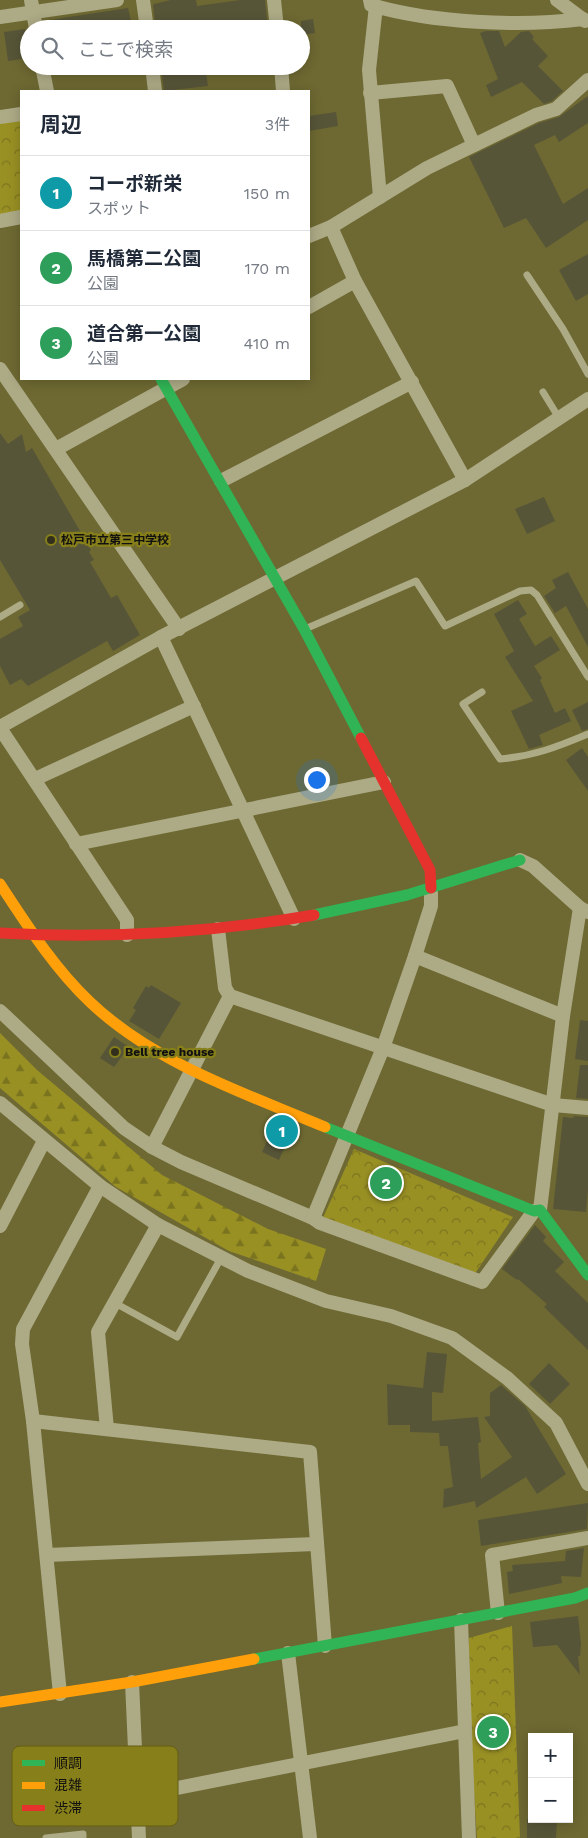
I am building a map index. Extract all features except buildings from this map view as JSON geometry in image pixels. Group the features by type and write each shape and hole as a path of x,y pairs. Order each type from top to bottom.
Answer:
{"street":[{"path":"0,17 32,6 117,0"},
{"path":"143,0 146,20"},
{"path":"274,0 276,20"},
{"path":"557,0 585,21"},
{"path":"380,197 368,70 373,3 397,12 436,17 548,23 585,21"},
{"path":"32,6 34,20"},
{"path":"43,75 46,90"},
{"path":"153,75 155,90"},
{"path":"282,75 283,90"},
{"path":"310,236 331,227 427,168 536,115 556,109 588,80"},
{"path":"370,93 447,86 474,145"},
{"path":"0,117 20,114"},
{"path":"0,221 20,217"},
{"path":"331,227 355,281 465,480"},
{"path":"310,306 355,281"},
{"path":"0,369 179,628"},
{"path":"56,449 164,384 179,380"},
{"path":"221,481 412,382"},
{"path":"164,384 304,629 430,870 431,906 415,956 383,1048 313,1218"},
{"path":"126,935 127,920 0,727 44,700 161,637 465,480 588,399"},
{"path":"161,637 294,919"},
{"path":"35,779 194,706"},
{"path":"76,844 384,782"},
{"path":"0,933 80,937 126,935 218,929 294,919 368,905 431,888 520,860 533,866 584,910 563,1016 553,1105 537,1210 482,1282 329,1227 313,1218 181,1162 152,1147 124,1128 0,1011"},
{"path":"0,884 34,935 72,984 104,1015 134,1039 193,1069 346,1136 537,1210 588,1276"},
{"path":"218,929 226,988 230,996 553,1105 588,1108"},
{"path":"415,956 563,1016"},
{"path":"152,1147 230,996"},
{"path":"0,1103 100,1186 158,1225 221,1258 248,1271 326,1300 391,1316 452,1338 507,1378 556,1423 588,1484"},
{"path":"0,1226 44,1141"},
{"path":"60,1694 33,1421 22,1344 23,1329 100,1186"},
{"path":"107,1429 98,1332 158,1225"},
{"path":"33,1421 310,1452 325,1646"},
{"path":"498,1613 492,1555 588,1538"},
{"path":"46,1555 316,1544"},
{"path":"0,1702 132,1682 575,1598 588,1593"},
{"path":"461,1620 469,1838"},
{"path":"288,1653 310,1838"},
{"path":"132,1682 135,1746"},
{"path":"178,1788 465,1731"}],"lane":[{"path":"527,275 563,329 588,374"},
{"path":"543,392 559,418"},
{"path":"304,629 416,581 445,626 520,590 532,590 537,594 588,677"},
{"path":"0,617 20,605"},
{"path":"482,692 463,704 500,759 526,757 547,752 588,734"},
{"path":"115,1303 177,1337 221,1258"},
{"path":"46,1838 83,1834 83,1838"}],"green space":[{"path":"20,120 20,211 0,215 0,123"},
{"path":"0,1033 37,1070 162,1175 268,1229 326,1249 316,1281 229,1251 116,1187 0,1088"},
{"path":"354,1149 513,1217 474,1275 322,1220"},
{"path":"512,1626 520,1838 477,1838 470,1728 469,1638"}],"traffic: fast":[{"path":"162,380 304,629 361,738"},
{"path":"314,915 407,895 520,860"},
{"path":"325,1127 534,1211 540,1210 588,1275"},
{"path":"254,1659 575,1598 588,1593"}],"traffic: slow":[{"path":"0,884 42,946 65,975 90,1002 115,1023 142,1042 201,1075 325,1127"},
{"path":"0,1702 132,1682 254,1659"}],"traffic: jam":[{"path":"361,738 430,870 431,888"},
{"path":"0,933 40,935 158,933 236,926 314,915"}],"place":[{"name":"松戸市立第三中学校","path":"51,540"},
{"name":"Bell tree house","path":"115,1052"},
{"name":"コーポ新栄","path":"282,1131"},
{"name":"馬橋第二公園","path":"386,1183"},
{"name":"道合第一公園","path":"493,1732"}]}
